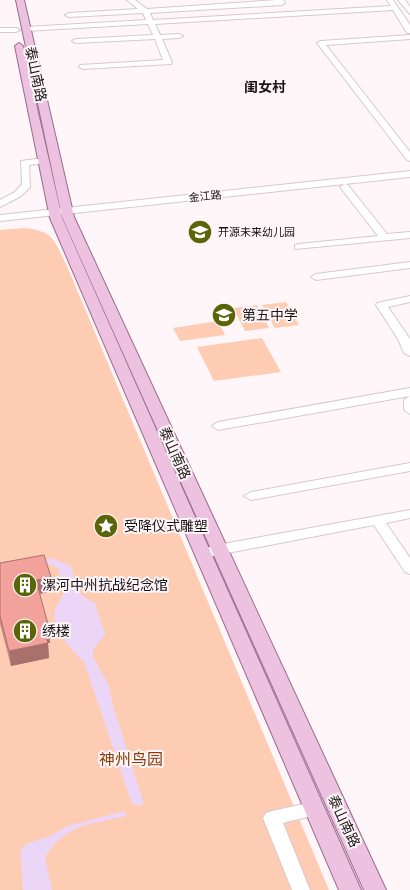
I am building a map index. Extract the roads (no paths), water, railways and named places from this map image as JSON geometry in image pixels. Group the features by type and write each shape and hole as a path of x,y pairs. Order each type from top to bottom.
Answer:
{"main road":[{"name":"泰山南路","path":"10,0 21,29 61,215 375,890"},
{"name":"泰山南路","path":"20,0 21,29"},
{"name":"泰山南路","path":"45,142 43,161 61,215 202,552 350,890"}],"street":[{"path":"84,67 168,62 146,10 141,5 130,0"},
{"path":"69,15 282,3 280,0"},
{"path":"390,0 410,30"},
{"path":"401,0 410,12"},
{"path":"0,30 397,10 410,12"},
{"path":"76,42 179,36"},
{"path":"410,37 321,43 410,158"},
{"path":"0,204 18,194 27,185 24,163 43,161"},
{"name":"金江路","path":"0,224 61,215 279,191 410,174"},
{"name":"金江路","path":"279,191 410,180"},
{"path":"344,187 384,238"},
{"name":"金江路","path":"0,218 61,215"},
{"path":"299,247 410,235"},
{"path":"316,277 410,265"},
{"path":"410,299 381,305 404,339 410,353"},
{"path":"218,426 410,392"},
{"path":"410,400 410,410"},
{"path":"251,496 410,467"},
{"path":"202,552 410,514"},
{"path":"378,520 410,569"},
{"path":"301,890 272,818 313,808"}],"place":[{"name":"开源未来幼儿园","path":"200,232"},
{"name":"第五中学","path":"224,315"},
{"name":"受降仪式雕塑","path":"106,526"},
{"name":"漯河中州抗战纪念馆","path":"25,585"},
{"name":"绣楼","path":"25,631"}],"district":[{"name":"闺女村","path":"265,87"}],"park label":[{"name":"神州鸟园","path":"131,759"}]}
